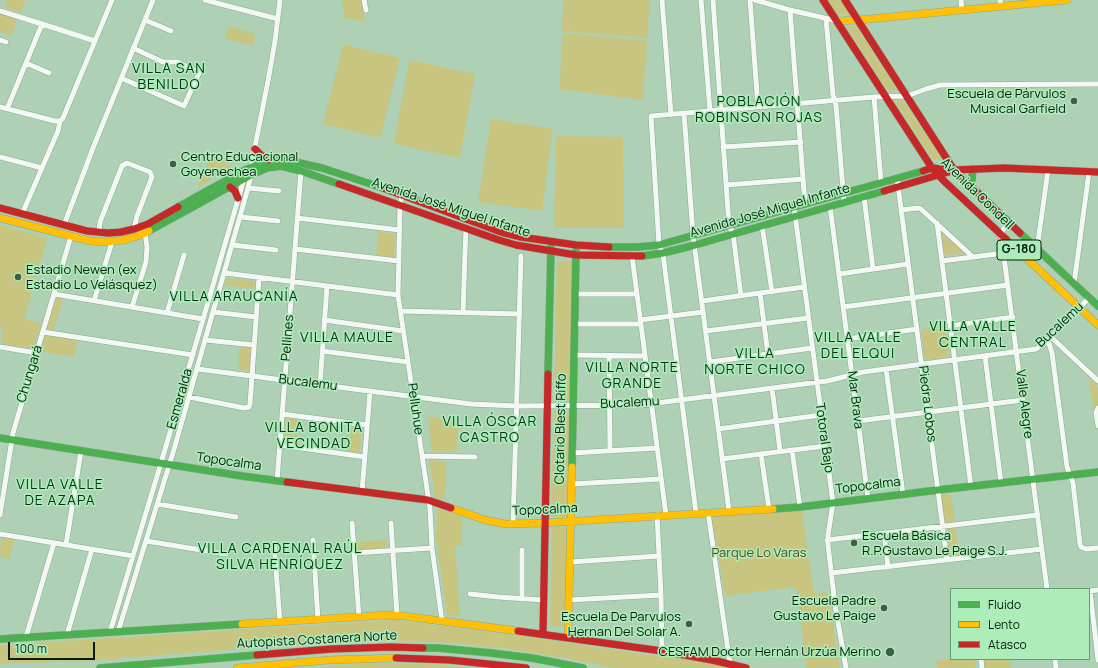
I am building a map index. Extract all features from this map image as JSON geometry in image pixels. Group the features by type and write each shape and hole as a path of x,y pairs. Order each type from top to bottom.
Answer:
{"main road":[{"name":"Avenida Condell","path":"823,0 932,168 1098,325"},
{"name":"Avenida Condell","path":"845,0 954,170 1098,306"},
{"path":"837,21 962,10 1001,3 1067,0"},
{"path":"255,149 269,160"},
{"name":"Avenida José Miguel Infante","path":"0,208 99,233 115,233 148,224 251,171 269,160 282,159 310,165 402,195 510,234 576,245 638,247 659,245 693,236 932,168 954,170 1004,168 1098,172"},
{"name":"Avenida José Miguel Infante","path":"0,218 90,240 112,242 130,239 145,233 230,187 244,179 251,171 273,166 301,171 466,228 526,247 576,255 632,256 663,253 695,245 954,170"},
{"path":"971,187 973,169"},
{"path":"230,187 235,191 238,198"},
{"name":"Clotario Blest Riffo","path":"542,634 551,242"},
{"name":"Clotario Blest Riffo","path":"568,638 576,245"},
{"name":"Topocalma","path":"0,438 277,481 428,500 492,522 513,524 800,507 1098,472"},
{"path":"0,639 397,615 662,651 746,668"},
{"name":"Autopista Costanera Norte","path":"100,668 331,649 400,647 438,648 496,653 583,668"},
{"name":"Autopista Costanera Norte","path":"237,668 329,660 378,658 482,662 526,668"}],"street":[{"path":"22,214 112,0"},
{"path":"64,225 93,148 153,0"},
{"path":"205,0 218,2 278,19"},
{"name":"Esmeralda","path":"114,632 146,541 241,217 270,74 280,0"},
{"path":"364,0 366,10"},
{"path":"662,0 671,114"},
{"path":"701,0 710,111"},
{"path":"713,0 729,225 733,234 741,296"},
{"path":"750,0 758,107"},
{"path":"755,0 837,21"},
{"path":"960,0 962,10"},
{"path":"790,10 805,204"},
{"path":"0,11 95,41"},
{"path":"826,19 836,105 844,202"},
{"path":"145,20 172,32"},
{"path":"7,109 42,24"},
{"path":"0,40 6,42"},
{"path":"121,78 184,106 199,72 178,62 163,62 133,48"},
{"path":"26,63 50,73"},
{"path":"696,513 663,253 659,245 651,116 885,96 907,96 926,88 940,85 1098,84"},
{"path":"874,97 881,182"},
{"path":"0,107 60,121"},
{"path":"684,113 693,236 729,511"},
{"path":"723,147 800,142"},
{"path":"0,157 42,168"},
{"path":"99,233 102,218 122,166 125,164 129,164 150,172 152,175 152,179 137,216 134,229"},
{"path":"1037,248 1048,170"},
{"name":"Pellines","path":"277,481 301,171"},
{"path":"1074,284 1089,172"},
{"name":"Piedra Lobos","path":"897,178 947,560"},
{"name":"Esmeralda","path":"114,632 133,556 244,179"},
{"path":"726,185 803,179"},
{"path":"248,188 279,191"},
{"name":"Pelluhue","path":"402,195 400,205 398,295 431,518 432,548 442,621"},
{"path":"864,197 873,269"},
{"name":"Mar Brava","path":"830,206 868,498"},
{"name":"Totoral Bajo","path":"794,207 833,503 827,540 846,668"},
{"path":"901,210 920,208 973,257"},
{"path":"241,217 278,221"},
{"path":"297,218 400,230"},
{"path":"1001,234 1008,221"},
{"path":"937,223 971,486"},
{"path":"762,225 772,292"},
{"path":"463,313 466,228"},
{"path":"132,307 147,256 145,233"},
{"name":"Valle Alegre","path":"1001,234 1013,317 1047,588"},
{"name":"Chungará","path":"0,515 13,433 70,236"},
{"path":"94,301 112,242"},
{"path":"233,245 276,250"},
{"path":"295,249 399,261"},
{"path":"942,261 1004,253"},
{"path":"167,313 184,255"},
{"path":"513,524 521,256"},
{"path":"632,256 666,515"},
{"path":"839,274 908,264"},
{"path":"224,273 398,295"},
{"path":"189,398 248,408 250,404 259,278"},
{"path":"843,307 1008,285"},
{"path":"320,385 327,286"},
{"path":"702,301 804,287"},
{"path":"760,293 768,354"},
{"path":"54,294 203,319"},
{"path":"575,294 636,294"},
{"name":"Bucalemu","path":"197,369 471,404 517,406 651,404 839,379 852,374 1036,349 1042,346 1089,298"},
{"path":"400,311 520,314"},
{"path":"213,312 256,317"},
{"path":"575,324 640,322 703,312"},
{"path":"950,326 1013,317"},
{"path":"706,331 808,318"},
{"path":"324,320 403,331"},
{"path":"847,339 917,329"},
{"path":"43,332 193,355"},
{"path":"1049,339 1098,382"},
{"path":"1049,339 1067,467 1073,483 1080,544 1082,548 1086,549 1098,548"},
{"path":"205,340 254,345"},
{"path":"0,347 37,353"},
{"path":"710,362 812,348"},
{"path":"322,351 408,362"},
{"path":"574,356 645,356"},
{"path":"610,356 610,451"},
{"path":"985,356 1001,483"},
{"path":"886,369 903,494"},
{"path":"772,388 780,451"},
{"path":"362,492 370,391"},
{"path":"858,421 1023,400"},
{"path":"1098,408 1096,412 1098,426"},
{"path":"282,414 367,425"},
{"path":"718,429 821,415"},
{"path":"280,446 365,457"},
{"path":"722,459 825,446"},
{"path":"572,453 657,448"},
{"path":"792,450 800,507"},
{"path":"66,545 81,451"},
{"path":"761,454 769,509"},
{"path":"422,456 474,457"},
{"path":"572,484 661,479"},
{"path":"157,504 236,517"},
{"path":"708,512 730,664"},
{"path":"827,540 1038,515"},
{"path":"657,516 662,651"},
{"path":"352,523 358,617"},
{"path":"391,523 397,615"},
{"path":"884,533 888,567"},
{"path":"0,534 133,556"},
{"path":"313,540 318,620"},
{"path":"146,541 226,554"},
{"path":"26,637 54,543"},
{"path":"274,543 280,622"},
{"path":"354,553 432,548"},
{"path":"67,635 92,549"},
{"path":"831,573 1042,549"},
{"path":"522,550 522,599"},
{"path":"570,562 659,556"},
{"path":"1098,590 1090,591 1098,660"},
{"path":"470,594 543,600"},
{"path":"569,600 661,595"}],"green space":[{"path":"7,0 26,1 21,13 4,7"},
{"path":"342,0 362,0 365,22 344,18"},
{"path":"563,0 649,0 648,38 562,31"},
{"path":"828,0 840,0 850,15 837,14"},
{"path":"0,13 17,19 11,36 0,32"},
{"path":"229,26 255,34 252,46 225,38"},
{"path":"846,26 856,26 897,90 887,90"},
{"path":"563,33 647,41 643,100 559,89"},
{"path":"343,44 400,58 380,138 323,124"},
{"path":"409,60 475,74 460,158 394,144"},
{"path":"903,100 942,159 933,160 895,101"},
{"path":"491,119 553,129 542,211 478,202"},
{"path":"556,136 623,137 624,228 554,228"},
{"path":"211,154 233,167 197,188"},
{"name":"Estadio Newen (ex Estadio Lo Velásquez)","path":"0,225 47,238 24,319 42,324 35,344 29,348 1,344 3,329 0,328"},
{"path":"378,232 396,234 394,258 376,256"},
{"path":"940,232 965,253 943,255"},
{"path":"557,261 573,261 571,401 554,400"},
{"path":"227,278 255,281 254,289 225,285"},
{"path":"57,296 63,297 53,332 46,331 56,298"},
{"path":"946,326 949,353 947,357 927,360 924,356 921,329"},
{"path":"48,335 77,340 74,357 42,352 40,350 44,337"},
{"path":"240,347 251,348 249,371 238,370"},
{"path":"1089,378 1098,388 1098,406 1094,410"},
{"path":"554,411 571,411 568,517 551,517"},
{"path":"428,417 459,421 457,452 432,451"},
{"path":"287,418 298,419 296,445 285,443 283,439 285,421"},
{"path":"351,426 361,427 360,451 358,453 349,451"},
{"path":"429,460 446,461 446,489 442,501 435,497"},
{"path":"951,494 959,555 950,556 941,495"},
{"path":"437,508 462,516 462,546 455,546 460,617 447,615 436,537"},
{"name":"Parque Lo Varas","path":"802,511 814,594 828,592 840,668 807,668 796,587 725,596 712,519 713,516"},
{"path":"552,527 568,527 566,627 550,626"},
{"path":"2,537 15,539 8,559 0,556"},
{"path":"387,540 388,545 386,548 360,551 357,549 356,542"},
{"path":"396,620 529,637 655,656 688,659 733,668 613,668 565,658 509,649 453,643 397,641 341,642 88,661 0,664 0,645"},
{"path":"936,660 975,660 976,668 937,668"},
{"path":"983,660 1010,660 1011,668 984,668"},
{"path":"371,663 425,664 473,668 316,668"}],"traffic: fast":[{"path":"178,207 245,170 269,160 282,159 322,168 383,188"},
{"path":"149,231 251,175 267,168 281,166 339,184"},
{"path":"971,187 973,169"},
{"path":"609,247 659,245 923,171"},
{"path":"642,256 663,253 695,245 884,191"},
{"path":"1020,233 1098,306"},
{"path":"548,374 551,247"},
{"path":"572,467 576,251"},
{"path":"0,438 287,482"},
{"path":"773,509 1098,472"},
{"path":"0,639 242,624"},
{"path":"423,648 438,648 532,658 583,668"},
{"path":"100,668 257,655"}],"traffic: slow":[{"path":"837,21 1067,0"},
{"path":"0,218 90,241 105,242 124,240 149,231"},
{"path":"1007,240 1098,325"},
{"path":"568,638 572,467"},
{"path":"451,508 485,520 506,524 773,509"},
{"path":"242,624 388,615 518,631"},
{"path":"237,668 329,660 396,658"}],"traffic: jam":[{"path":"823,0 932,168 1007,240"},
{"path":"845,0 954,170 1020,233"},
{"path":"255,149 269,160"},
{"path":"923,171 932,168 954,170 1004,168 1098,172"},
{"path":"884,191 952,171"},
{"path":"339,184 516,245 576,255 642,256"},
{"path":"230,187 235,191 238,198"},
{"path":"383,188 501,232 521,237 576,245 609,247"},
{"path":"0,208 87,231 108,233 121,232 148,224 178,207"},
{"path":"543,634 548,374"},
{"path":"287,482 428,500 451,508"},
{"path":"518,631 662,651 746,668"},
{"path":"257,655 331,649 391,647 423,648"},
{"path":"396,658 450,660 526,668"}],"place":[{"name":"Escuela de Párvulos Musical Garfield","path":"1074,101"},
{"name":"Centro Educacional Goyenechea","path":"173,164"},
{"name":"Estadio Newen (ex Estadio Lo Velásquez)","path":"18,277"},
{"name":"Escuela Básica R.P.Gustavo Le Paige S.J.","path":"854,543"},
{"name":"Escuela Padre Gustavo Le Paige","path":"884,608"},
{"name":"Escuela De Parvulos Hernan Del Solar A.","path":"689,624"},
{"name":"CESFAM Doctor Hernán Urzúa Merino","path":"890,652"}],"district":[{"name":"VILLA SAN BENILDO","path":"169,78"},
{"name":"POBLACIÓN ROBINSON ROJAS","path":"759,110"},
{"name":"VILLA ARAUCANÍA","path":"234,297"},
{"name":"VILLA VALLE CENTRAL","path":"973,336"},
{"name":"VILLA MAULE","path":"347,338"},
{"name":"VILLA VALLE DEL ELQUI","path":"858,346"},
{"name":"VILLA NORTE CHICO","path":"755,362"},
{"name":"VILLA NORTE GRANDE","path":"632,376"},
{"name":"VILLA ÓSCAR CASTRO","path":"490,430"},
{"name":"VILLA BONITA VECINDAD","path":"314,436"},
{"name":"VILLA VALLE DE AZAPA","path":"60,494"},
{"name":"VILLA CARDENAL RAÚL SILVA HENRÍQUEZ","path":"280,558"}]}
